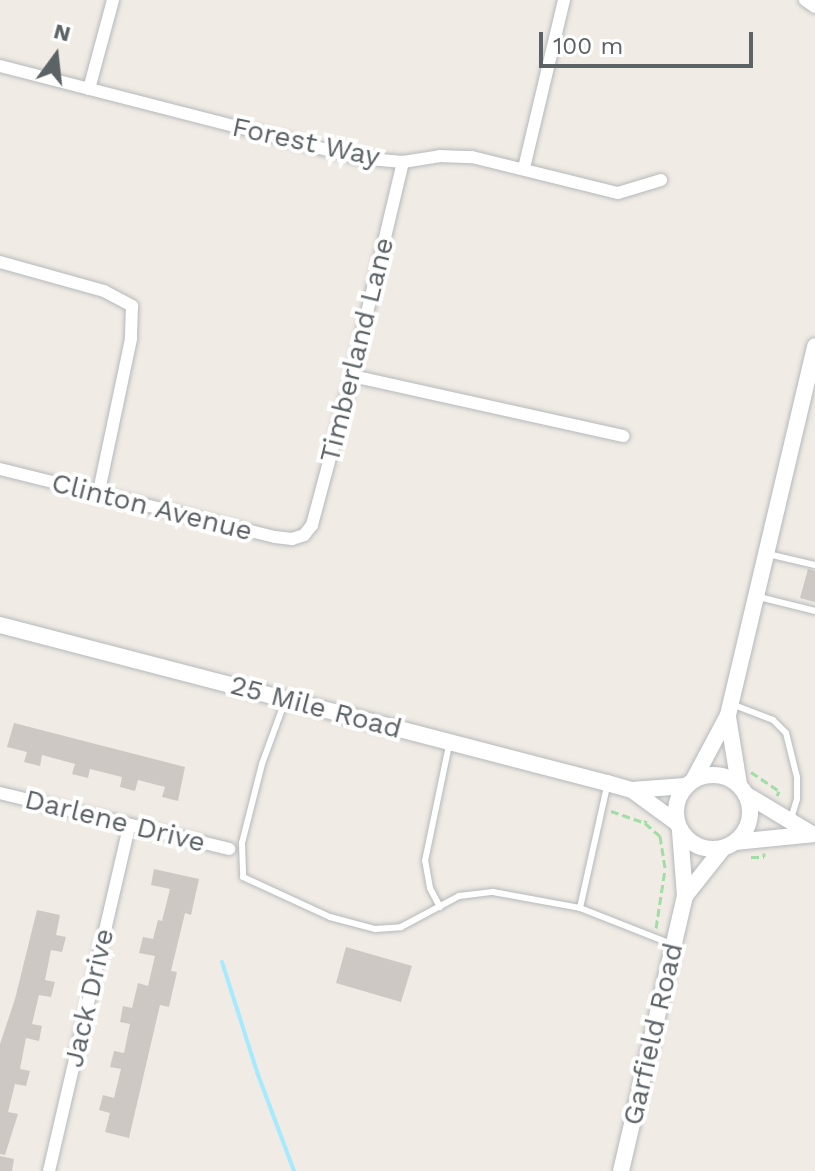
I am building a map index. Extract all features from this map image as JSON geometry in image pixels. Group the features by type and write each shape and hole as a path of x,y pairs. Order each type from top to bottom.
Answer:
{"street":[{"path":"89,89 113,0"},
{"path":"524,168 564,0"},
{"path":"805,0 815,7"},
{"name":"Forest Way","path":"0,66 358,158 403,162 439,156 472,157 618,193 661,180"},
{"name":"Timberland Lane","path":"304,535 312,525 352,376 403,162"},
{"path":"0,262 104,291 132,306 131,339 98,496"},
{"path":"812,834 734,849 698,846 678,827 675,807 729,710 815,346"},
{"path":"352,376 623,436"},
{"name":"Clinton Avenue","path":"0,469 98,496 275,537 292,539 304,535"},
{"name":"25 Mile Road","path":"0,625 632,790 678,827"},
{"path":"729,710 749,820 734,849"},
{"path":"690,782 717,774 812,834"},
{"name":"25 Mile Road","path":"632,790 690,782"},
{"name":"Darlene Drive","path":"0,793 229,849"},
{"name":"Jack Drive","path":"49,1171 129,826"},
{"name":"Garfield Road","path":"621,1171 685,896 678,827"},
{"name":"Garfield Road","path":"685,896 734,849"}],"lane":[{"path":"766,554 815,565"},
{"path":"756,596 815,611"},
{"path":"286,699 262,764 242,843 243,877 330,917 375,929 401,927 459,896 493,892 580,908 674,945"},
{"path":"729,710 773,720 786,733 797,777 797,799 791,820"},
{"path":"440,907 430,888 425,861 441,772 451,741"},
{"path":"580,908 607,783"}],"path":[{"path":"748,764 751,772 779,791 777,796"},
{"path":"602,807 645,823 660,836 665,869 655,938"},
{"path":"645,823 648,816"},
{"path":"734,849 764,857 764,849"},
{"path":"665,869 672,868"}],"building":[{"path":"808,569 815,571 815,602 800,598"},
{"path":"14,723 185,767 178,801 162,797 165,787 138,780 135,791 120,787 122,777 90,769 88,778 72,774 75,764 42,755 40,766 24,762 27,752 7,747"},
{"path":"154,869 199,879 191,915 185,913 171,971 177,972 169,1007 160,1005 129,1138 105,1132 110,1113 99,1110 103,1095 114,1098 121,1069 110,1067 114,1051 124,1053 130,1024 120,1022 123,1006 132,1008 138,983 148,986 155,956 139,953 143,937 153,939 158,920 162,921 170,889 151,885"},
{"path":"37,910 60,915 56,935 66,937 62,952 51,950 45,980 55,982 51,997 39,995 32,1024 42,1026 39,1041 26,1038 20,1069 30,1071 26,1086 15,1084 8,1112 18,1114 5,1155 0,1154 0,1044 15,999"},
{"path":"346,947 412,966 401,1002 336,983"},
{"path":"0,1156 14,1159 12,1171 0,1171"}],"waterway":[{"path":"222,962 257,1072 294,1171"}]}
